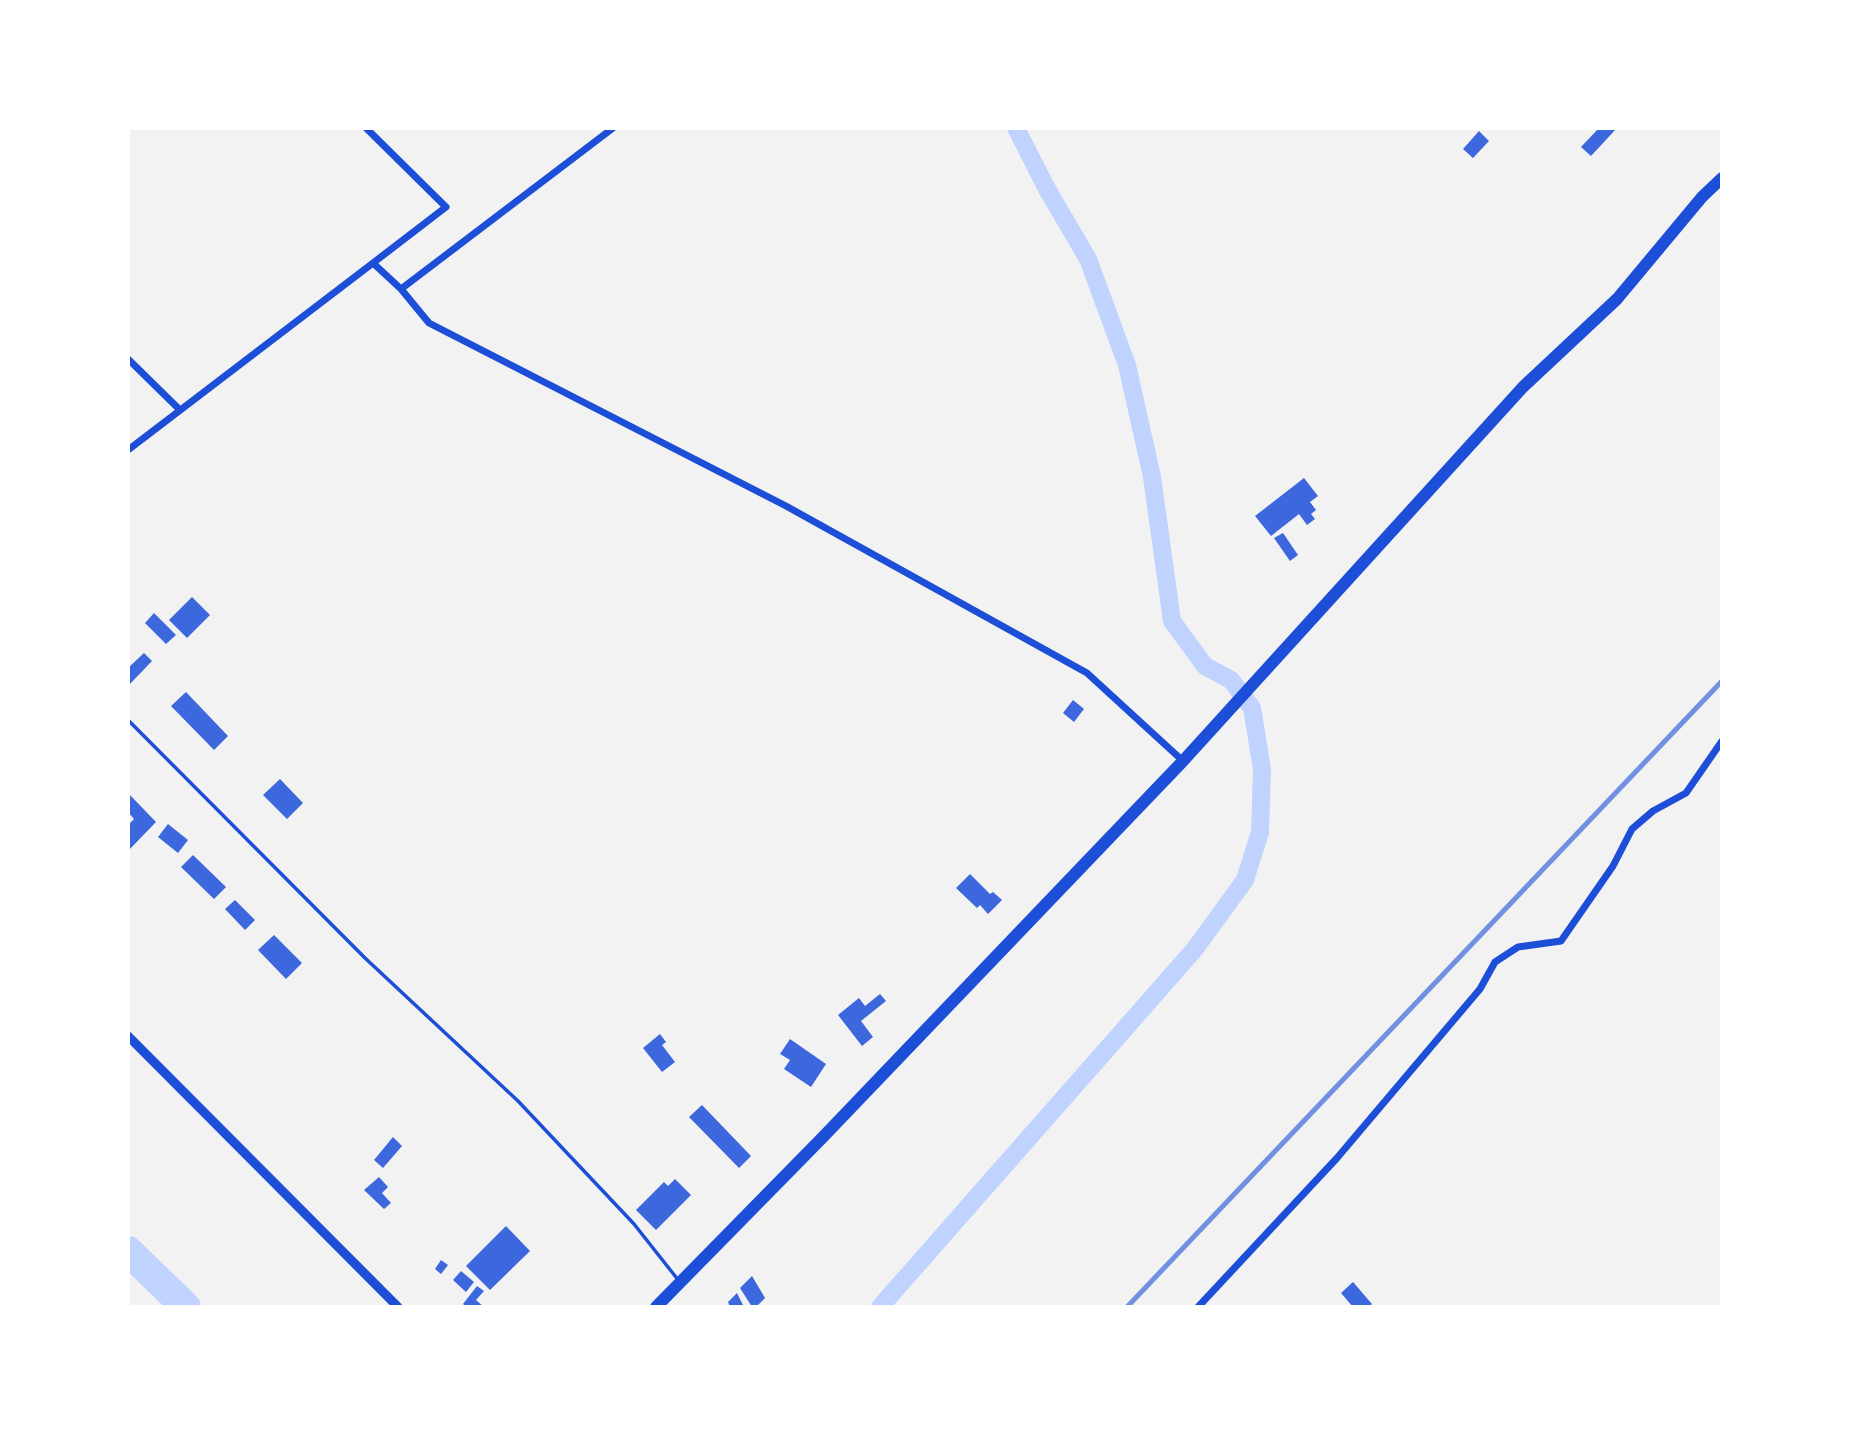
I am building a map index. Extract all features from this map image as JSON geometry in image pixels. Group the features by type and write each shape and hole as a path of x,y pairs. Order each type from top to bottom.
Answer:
{"highway":[{"path":"656,1307 1183,761 1523,387 1616,299 1702,197 1722,178"}],"street":[{"path":"128,450 446,207 366,128"},
{"path":"401,289 613,128"},
{"path":"373,263 401,289 429,323 786,506 1087,673 1183,761"},
{"path":"128,359 180,411"},
{"path":"1198,1307 1337,1158 1480,989 1495,962 1518,947 1561,941 1613,866 1632,829 1653,811 1686,793 1722,741"},
{"path":"128,1036 398,1307"}],"lane":[{"path":"128,720 365,958 518,1101 634,1224 680,1282"}],"building":[{"path":"1599,128 1617,128 1591,156 1581,147"},
{"path":"1479,131 1489,141 1473,158 1463,149"},
{"path":"1304,478 1318,496 1310,502 1316,510 1311,514 1315,519 1307,525 1299,514 1271,536 1255,516"},
{"path":"1283,533 1298,555 1290,561 1274,538"},
{"path":"192,597 210,615 187,638 169,620"},
{"path":"154,613 176,635 166,644 145,623"},
{"path":"144,653 152,661 128,686 128,668"},
{"path":"186,692 228,736 214,750 171,706"},
{"path":"1073,700 1084,709 1074,722 1063,713"},
{"path":"280,779 303,803 287,819 263,795"},
{"path":"128,793 156,822 128,851 128,825 134,819 128,812"},
{"path":"168,824 188,840 178,853 158,837"},
{"path":"193,855 226,887 214,899 181,867"},
{"path":"970,874 990,894 993,892 1002,900 988,914 980,905 977,908 956,888"},
{"path":"235,900 255,920 245,930 225,909"},
{"path":"274,935 302,963 286,979 258,950"},
{"path":"880,994 886,1001 861,1021 873,1037 862,1046 838,1015 859,998 865,1006"},
{"path":"660,1034 666,1042 662,1045 675,1062 662,1072 643,1048"},
{"path":"790,1039 826,1064 811,1087 784,1069 790,1060 780,1054"},
{"path":"702,1105 751,1156 739,1168 689,1117"},
{"path":"393,1137 402,1146 383,1168 374,1160"},
{"path":"379,1177 388,1187 382,1193 391,1203 384,1209 364,1190"},
{"path":"675,1179 691,1195 656,1230 636,1210 664,1182 668,1186"},
{"path":"506,1226 530,1251 490,1290 466,1266"},
{"path":"441,1260 448,1265 441,1274 435,1269"},
{"path":"461,1271 474,1282 466,1292 453,1280"},
{"path":"752,1276 765,1298 756,1307 752,1307 740,1288"},
{"path":"1353,1282 1372,1304 1368,1307 1353,1307 1341,1293"},
{"path":"477,1286 484,1291 476,1300 484,1307 467,1307 463,1304"},
{"path":"737,1293 744,1307 730,1307 728,1302"}],"waterway":[{"path":"880,1307 1194,950 1245,880 1260,832 1262,769 1252,708 1231,680 1205,666 1172,621 1152,477 1127,365 1088,259 1047,189 1016,128"},
{"path":"128,1251 186,1307"}],"railway":[{"path":"1127,1307 1722,681"}]}
